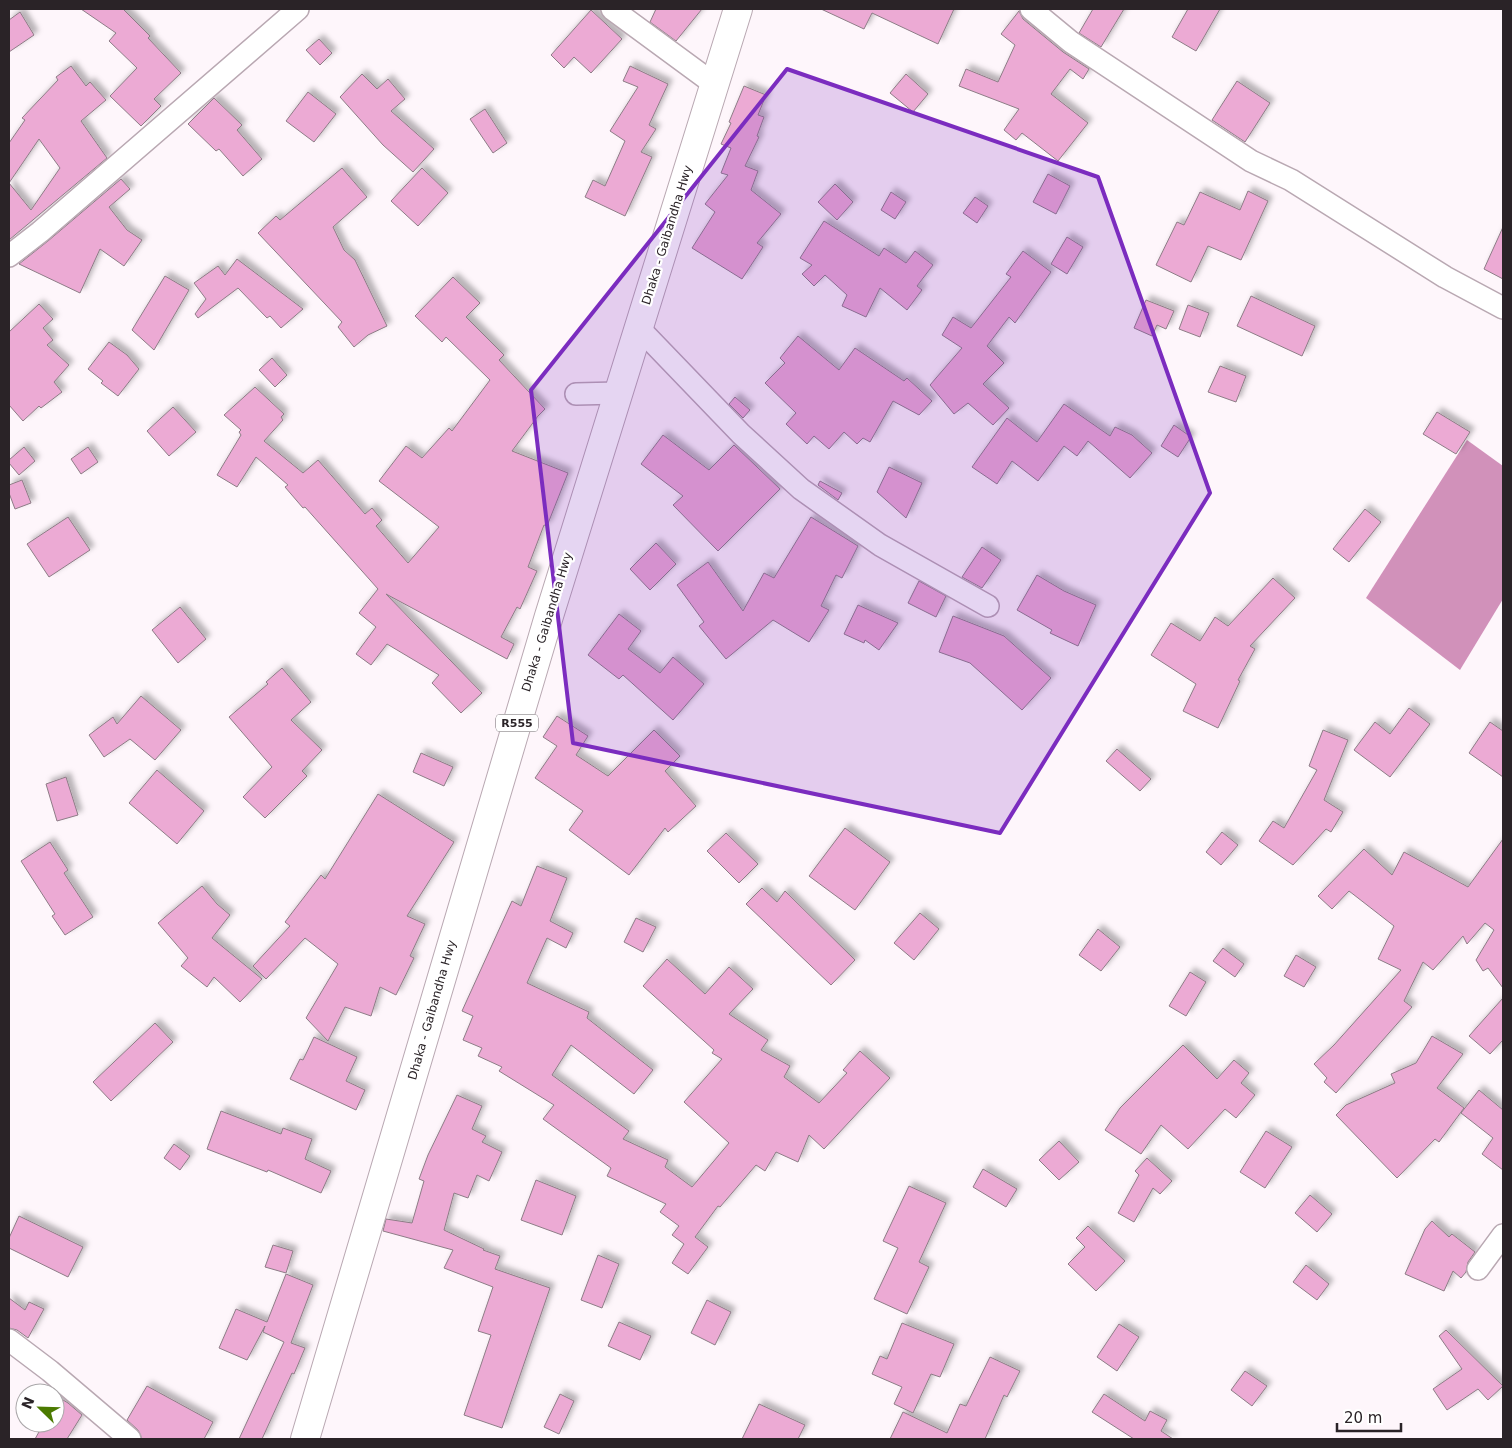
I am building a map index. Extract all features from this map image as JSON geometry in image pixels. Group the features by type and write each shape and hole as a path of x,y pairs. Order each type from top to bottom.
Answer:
{"main road":[{"name":"Dhaka - Gaibandha Hwy","path":"305,1439 543,635 738,9"}],"street":[{"path":"9,256 40,232 298,9"},
{"path":"612,9 714,84"},
{"path":"1031,9 1072,42 1251,161 1291,180 1445,277 1503,308"},
{"path":"638,327 741,434 802,489 880,545 988,606"},
{"path":"576,394 618,393"},
{"path":"1478,1269 1503,1235"},
{"path":"9,1340 50,1371 130,1439"}],"highlighted area":[{"path":"787,69 1098,177 1210,493 1000,833 573,743 531,390"}],"shaded area":[{"path":"1467,440 1503,466 1503,599 1460,670 1366,598"}],"building":[{"path":"81,9 123,9 150,36 148,38 181,73 154,99 161,106 141,126 110,96 137,68 109,41 116,33"},
{"path":"656,9 702,9 676,41 650,22"},
{"path":"821,9 954,9 938,44 872,13 864,29"},
{"path":"1093,9 1124,9 1101,47 1079,33"},
{"path":"1188,9 1220,9 1196,51 1172,37"},
{"path":"591,10 622,39 591,73 574,57 564,68 551,55"},
{"path":"1019,11 1023,19 1063,52 1089,69 1083,79 1070,69 1051,94 1088,123 1058,161 1022,133 1016,140 1004,130 1019,109 959,86 966,69 998,82 1015,45 1001,34"},
{"path":"20,12 34,35 9,52 9,20"},
{"path":"319,39 332,53 320,65 306,50"},
{"path":"71,66 86,86 90,82 106,100 81,121 107,158 9,240 9,183 9,143 25,120 22,118 58,80 56,77","holes":["39,139 60,168 31,210 9,183"]},
{"path":"630,66 668,84 649,125 656,129 641,152 652,157 625,216 585,197 593,180 605,186 625,141 610,131 638,87 623,81"},
{"path":"362,74 377,89 388,79 405,99 391,111 434,149 413,172 383,145 340,97"},
{"path":"906,74 928,94 913,112 890,93"},
{"path":"1237,81 1270,103 1245,142 1212,120"},
{"path":"744,86 766,95 758,115 764,117 757,136 759,137 745,166 758,171 751,190 781,214 757,243 763,247 742,279 692,248 715,212 705,204 728,175 721,173 731,148 721,144 731,123 729,122"},
{"path":"308,92 336,114 314,142 286,121"},
{"path":"214,98 242,125 237,130 262,159 243,176 219,149 216,151 188,124"},
{"path":"485,109 507,143 493,153 470,119"},
{"path":"342,168 367,197 333,227 344,250 355,260 387,326 368,335 354,347 338,327 342,322 258,233 276,216 280,220"},
{"path":"422,168 448,193 418,226 391,201"},
{"path":"1048,174 1070,186 1056,214 1033,202"},
{"path":"121,179 130,189 109,207 127,230 142,240 124,266 100,249 80,293 19,264 48,241"},
{"path":"835,184 853,202 837,220 818,202"},
{"path":"1248,191 1268,201 1241,260 1208,246 1191,282 1156,265 1177,222 1184,225 1200,192 1240,210"},
{"path":"891,192 906,202 895,219 881,210"},
{"path":"975,197 988,206 977,223 963,213"},
{"path":"824,221 879,256 884,248 906,263 915,251 933,265 917,286 922,290 907,310 880,288 866,317 842,306 847,295 825,275 814,286 802,274 812,265 800,258"},
{"path":"1503,227 1503,279 1484,269"},
{"path":"1067,237 1083,247 1067,274 1051,264"},
{"path":"1023,251 1051,272 1015,323 1009,317 987,346 1004,363 983,384 1009,408 993,425 968,403 954,414 930,385 962,348 942,335 953,317 971,328 1011,277 1006,274"},
{"path":"237,259 303,309 281,328 270,316 267,318 238,288 198,318 195,314 206,299 194,283 218,266 225,275"},
{"path":"165,276 189,290 154,350 132,330"},
{"path":"453,277 480,303 466,317 504,355 499,360 545,409 512,451 568,473 547,526 544,525 528,567 537,571 520,609 517,607 501,637 514,644 507,659 386,594 482,693 461,713 432,683 439,675 387,644 371,665 356,654 376,627 359,613 378,589 305,507 303,508 285,487 288,485 256,457 237,487 217,475 241,435 239,432 241,430 224,415 255,387 284,414 281,417 283,420 264,441 303,473 318,460 365,514 372,508 382,520 376,526 408,563 439,527 379,481 406,446 422,458 449,428 452,431 490,380 446,337 442,342 415,316"},
{"path":"1251,296 1315,326 1302,356 1237,326"},
{"path":"1146,300 1174,311 1166,329 1157,325 1152,336 1134,328"},
{"path":"39,304 53,319 43,328 53,340 47,345 69,365 54,382 62,392 41,408 39,406 23,421 9,405 9,332"},
{"path":"1188,305 1209,313 1200,337 1179,329"},
{"path":"798,336 839,370 855,348 904,381 907,378 932,401 919,415 893,401 870,442 863,438 857,444 844,432 829,449 814,436 807,444 786,424 796,413 765,383 785,363 780,358"},
{"path":"109,342 127,355 139,369 118,396 101,383 103,381 88,369"},
{"path":"272,358 287,375 275,387 259,370"},
{"path":"1220,366 1246,376 1236,402 1208,392"},
{"path":"735,397 750,410 743,418 729,404"},
{"path":"1064,404 1110,436 1115,427 1132,435 1152,453 1130,478 1088,441 1077,456 1064,446 1038,481 1012,461 997,484 972,467 1007,418 1037,442"},
{"path":"173,407 196,432 169,456 147,431"},
{"path":"1437,412 1470,432 1456,454 1423,434"},
{"path":"1174,425 1191,437 1178,457 1161,446"},
{"path":"663,435 709,470 734,445 780,489 718,551 673,505 683,496 641,464"},
{"path":"24,447 35,461 19,475 9,463 9,460"},
{"path":"88,447 98,462 81,474 71,459"},
{"path":"889,467 922,483 906,518 877,492"},
{"path":"22,480 31,503 15,509 9,493 9,485"},
{"path":"820,481 842,493 838,500 818,485"},
{"path":"1365,509 1381,522 1349,562 1333,549"},
{"path":"68,517 90,550 49,577 27,544"},
{"path":"811,517 858,546 842,578 836,575 821,606 829,610 809,642 773,620 726,659 699,626 704,622 677,585 708,562 743,611 764,573 774,578"},
{"path":"656,543 676,564 650,590 630,569"},
{"path":"982,547 1001,560 982,588 962,577"},
{"path":"1037,575 1064,591 1096,605 1078,646 1050,633 1052,630 1017,610"},
{"path":"1273,578 1295,598 1250,646 1255,649 1238,680 1240,681 1218,728 1183,711 1196,684 1151,655 1171,623 1200,641 1215,617 1228,626"},
{"path":"919,581 946,596 936,617 908,603"},
{"path":"858,605 898,623 879,650 865,640 864,643 844,634"},
{"path":"180,607 206,639 178,663 152,630"},
{"path":"619,614 641,631 628,649 660,673 673,657 704,684 673,720 623,675 619,679 588,655"},
{"path":"953,616 1004,636 1051,678 1022,710 970,663 939,652"},
{"path":"282,668 311,702 291,720 322,750 302,771 307,776 265,818 243,797 272,767 229,717 268,684 266,682"},
{"path":"141,696 181,730 155,760 130,739 104,757 89,735 113,717 117,724"},
{"path":"1409,708 1430,724 1390,777 1354,750 1375,722 1390,734"},
{"path":"557,716 588,736 576,755 608,776 654,730 680,756 665,771 696,806 668,832 665,828 629,875 569,830 583,811 535,778 557,746 543,737"},
{"path":"1490,722 1503,731 1503,777 1469,753"},
{"path":"1323,730 1348,740 1324,800 1343,812 1331,832 1326,829 1293,865 1259,841 1273,821 1284,828 1317,770 1309,766"},
{"path":"1117,749 1151,779 1140,791 1106,761"},
{"path":"421,753 453,767 444,786 413,772"},
{"path":"157,770 204,811 177,844 129,803"},
{"path":"66,777 78,815 57,821 46,784"},
{"path":"378,794 454,842 407,916 425,924 410,956 414,958 396,995 380,987 371,1016 345,1007 328,1041 306,1018 338,964 305,938 266,979 253,966 290,926 285,922 321,875 325,879"},
{"path":"845,828 890,862 855,910 809,876"},
{"path":"1222,832 1238,845 1221,865 1206,852"},
{"path":"726,833 758,864 739,883 707,851"},
{"path":"1503,839 1503,988 1488,968 1483,971 1476,960 1494,930 1485,923 1467,944 1463,936 1433,970 1423,962 1404,1001 1412,1007 1336,1093 1324,1082 1327,1078 1314,1064 1334,1045 1401,970 1378,959 1394,926 1349,891 1332,909 1318,896 1364,849 1392,875 1404,852 1468,887"},
{"path":"50,842 68,870 64,873 93,917 65,935 52,916 55,914 21,861"},
{"path":"537,866 567,878 550,921 573,933 566,948 547,938 527,983 589,1012 587,1018 653,1070 634,1094 571,1045 552,1075 629,1131 623,1139 668,1160 665,1167 692,1187 729,1143 684,1102 722,1059 712,1053 714,1050 643,986 667,959 705,994 729,967 753,989 729,1014 768,1040 761,1050 790,1066 784,1077 819,1103 847,1073 843,1070 860,1051 890,1078 824,1149 809,1135 798,1162 776,1152 765,1171 756,1165 720,1207 718,1206 695,1237 708,1247 688,1274 672,1263 684,1244 672,1235 679,1226 660,1212 666,1204 607,1176 611,1168 543,1119 554,1105 499,1071 502,1067 478,1056 482,1048 463,1040 473,1016 462,1011 512,901 521,906"},
{"path":"202,886 217,904 230,915 212,938 262,979 240,1002 214,977 207,987 181,966 188,958 158,923"},
{"path":"762,888 777,902 785,891 855,960 831,985 746,904"},
{"path":"920,913 939,929 914,960 894,943"},
{"path":"636,918 656,927 643,952 624,942"},
{"path":"1098,929 1120,947 1101,971 1079,955"},
{"path":"1223,948 1244,964 1235,977 1213,961"},
{"path":"1296,955 1316,967 1304,987 1284,976"},
{"path":"1190,972 1206,982 1186,1016 1169,1006"},
{"path":"1503,998 1503,1040 1490,1054 1469,1036"},
{"path":"155,1023 173,1042 111,1101 93,1082"},
{"path":"1432,1036 1463,1054 1437,1088 1464,1108 1439,1142 1435,1139 1397,1178 1336,1115 1346,1105 1395,1083 1391,1074 1416,1063"},
{"path":"314,1037 357,1057 346,1081 365,1090 356,1110 290,1079 300,1059 303,1060"},
{"path":"1183,1045 1217,1079 1234,1060 1249,1073 1241,1083 1255,1095 1236,1118 1225,1109 1188,1149 1161,1125 1141,1154 1105,1130 1120,1108"},
{"path":"1479,1090 1503,1110 1503,1170 1482,1154 1493,1138 1461,1113"},
{"path":"457,1095 482,1106 472,1129 486,1136 482,1142 502,1152 489,1181 477,1175 468,1198 454,1193 444,1230 483,1250 500,1256 495,1269 550,1288 502,1428 464,1415 491,1335 478,1331 493,1287 444,1268 453,1250 383,1231 386,1219 412,1223 424,1181 419,1179 428,1155"},
{"path":"221,1111 281,1134 283,1128 312,1139 305,1159 331,1171 321,1193 268,1170 267,1172 207,1149"},
{"path":"1266,1131 1292,1147 1265,1188 1240,1172"},
{"path":"1059,1141 1079,1162 1059,1180 1039,1160"},
{"path":"174,1144 190,1156 180,1170 164,1158"},
{"path":"1147,1158 1172,1181 1160,1194 1153,1188 1134,1222 1118,1213 1139,1175 1135,1171"},
{"path":"983,1169 1017,1189 1006,1207 973,1187"},
{"path":"536,1180 576,1196 562,1235 521,1220"},
{"path":"909,1186 946,1203 919,1262 929,1267 907,1314 874,1299 898,1248 883,1241"},
{"path":"1310,1195 1332,1214 1317,1232 1295,1213"},
{"path":"19,1216 83,1247 68,1277 9,1248 9,1238"},
{"path":"1432,1221 1449,1237 1452,1234 1475,1252 1468,1262 1466,1272 1461,1278 1453,1271 1444,1291 1405,1274 1425,1229"},
{"path":"1088,1226 1125,1261 1096,1291 1068,1264 1085,1247 1076,1238"},
{"path":"273,1245 293,1251 286,1273 265,1267"},
{"path":"598,1255 619,1264 602,1308 581,1300"},
{"path":"1306,1265 1329,1284 1317,1300 1293,1282"},
{"path":"286,1274 313,1285 291,1343 305,1348 262,1439 239,1439 284,1342 263,1332 265,1326 247,1360 219,1348 236,1309 267,1322"},
{"path":"9,1298 25,1310 29,1302 44,1309 28,1338 17,1330 9,1328"},
{"path":"707,1300 731,1312 715,1345 691,1333"},
{"path":"619,1322 651,1336 640,1360 608,1346"},
{"path":"902,1323 954,1344 940,1377 931,1374 913,1413 894,1404 902,1387 872,1374 880,1356 887,1359"},
{"path":"1119,1324 1139,1337 1117,1371 1097,1357"},
{"path":"1446,1330 1503,1386 1488,1400 1478,1389 1447,1410 1433,1389 1462,1369 1439,1336"},
{"path":"990,1357 1020,1371 1007,1397 1004,1395 985,1439 890,1439 903,1412 947,1433 960,1404 966,1406"},
{"path":"1245,1371 1267,1386 1252,1406 1231,1390"},
{"path":"147,1386 213,1422 204,1439 142,1439 138,1430 127,1420"},
{"path":"560,1394 574,1401 559,1434 544,1427"},
{"path":"1104,1394 1145,1421 1150,1411 1167,1420 1161,1431 1173,1439 1134,1439 1092,1412"},
{"path":"65,1401 82,1415 67,1439 35,1439 38,1433 65,1433"},
{"path":"759,1404 805,1425 798,1439 742,1439"}]}
